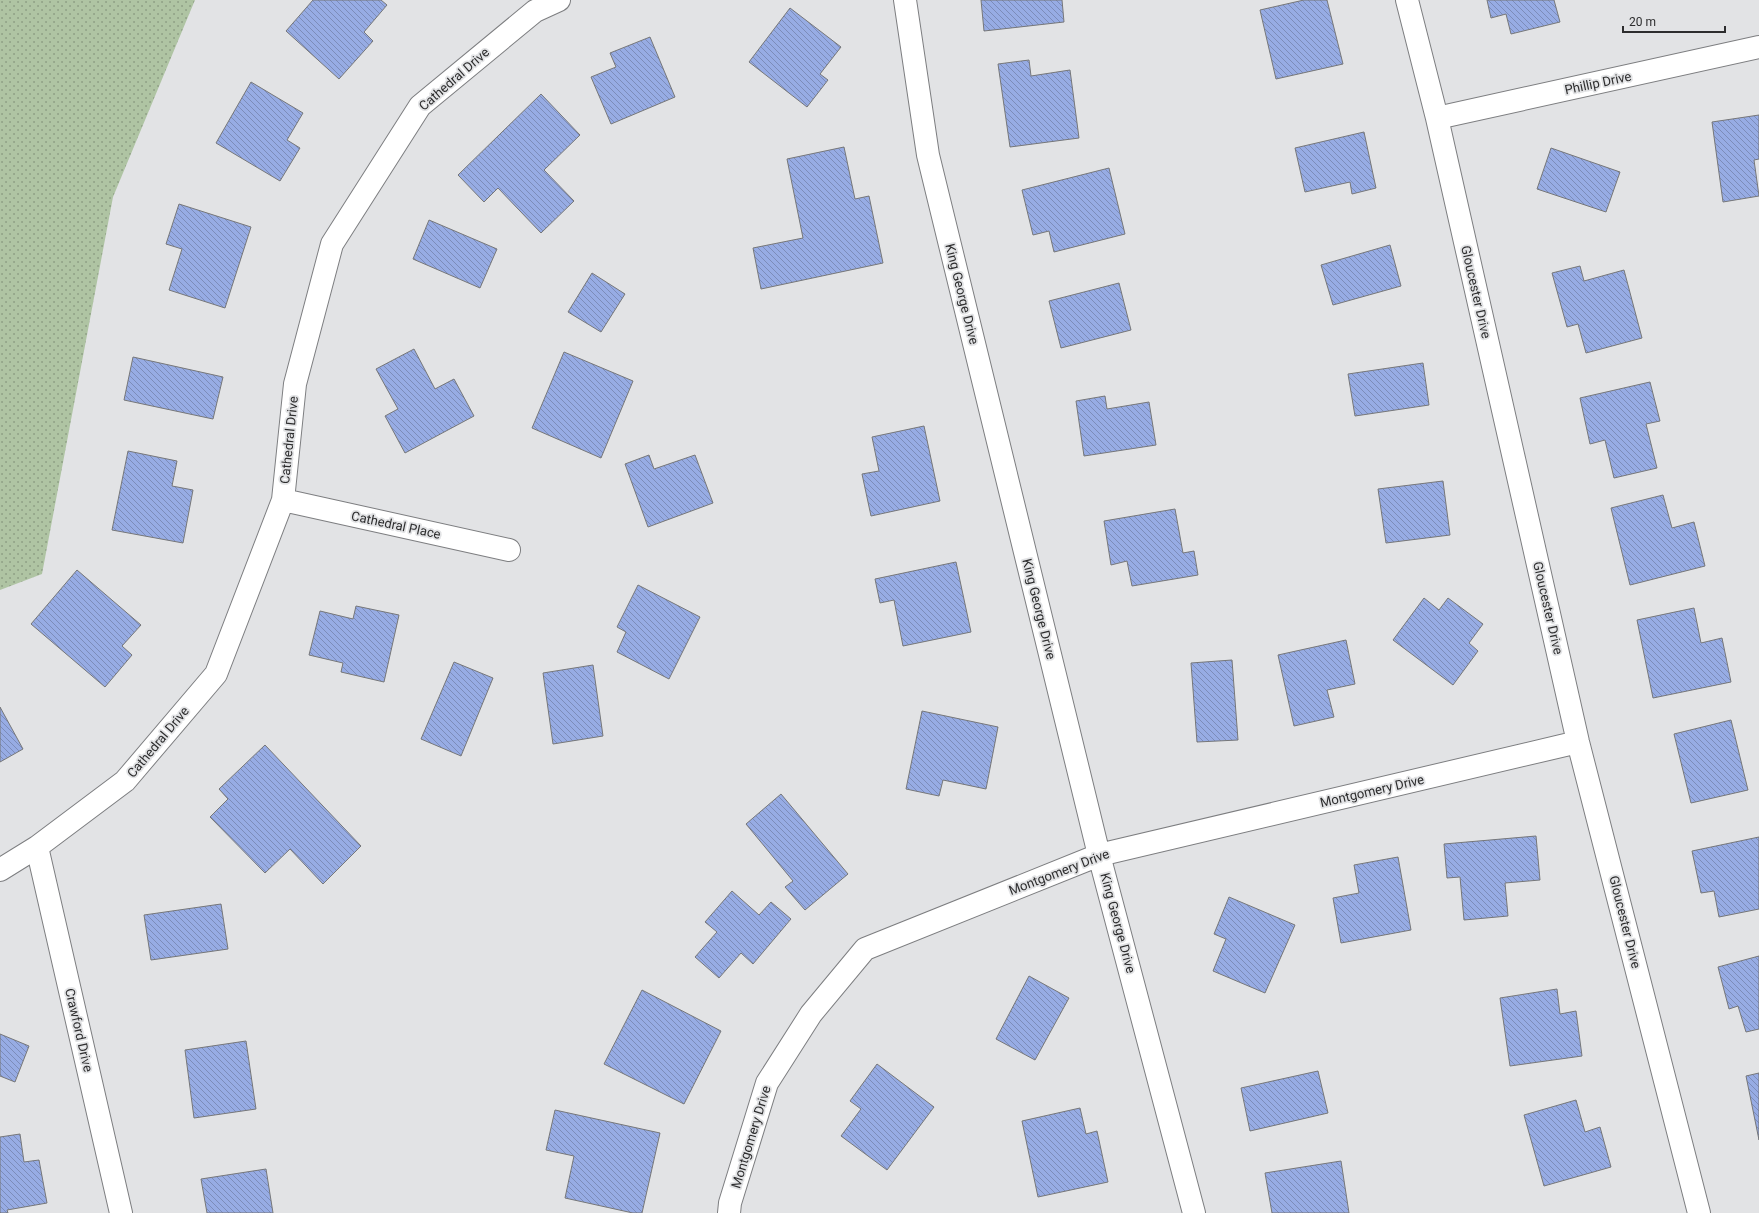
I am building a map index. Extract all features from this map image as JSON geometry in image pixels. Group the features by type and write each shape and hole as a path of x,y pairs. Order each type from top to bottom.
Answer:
{"street":[{"name":"Cathedral Drive","path":"0,870 38,847 125,781 216,674 283,500 295,384 332,244 420,106 536,11 559,0"},
{"name":"King George Drive","path":"905,0 928,155 1099,854 1194,1213"},
{"name":"Gloucester Drive","path":"1407,0 1437,118 1578,742 1699,1213"},
{"name":"Phillip Drive","path":"1437,118 1759,47"},
{"name":"Cathedral Place","path":"283,500 509,550"},
{"name":"Montgomery Drive","path":"729,1213 730,1203 767,1083 811,1014 864,948 1099,854 1578,742"},
{"name":"Crawford Drive","path":"38,847 121,1213"}],"green space":[{"path":"0,0 195,0 113,197 42,574 0,590"}],"building":[{"path":"313,0 381,0 387,5 364,32 373,41 339,79 286,31"},
{"path":"981,0 1062,0 1064,22 984,31"},
{"path":"1304,0 1327,0 1343,64 1276,79 1260,10"},
{"path":"1487,0 1554,0 1560,22 1511,34 1506,14 1491,18"},
{"path":"790,8 841,47 820,74 828,80 807,107 749,62"},
{"path":"650,37 675,97 611,124 591,77 616,67 610,53"},
{"path":"1029,60 1031,76 1070,70 1079,138 1010,147 998,64"},
{"path":"251,82 303,113 287,140 300,148 280,181 216,143"},
{"path":"541,94 580,135 544,170 574,201 541,233 498,188 484,202 458,175"},
{"path":"1759,115 1759,159 1754,160 1759,196 1723,202 1712,122"},
{"path":"1364,132 1376,188 1352,194 1350,182 1305,192 1295,148"},
{"path":"844,147 855,199 869,196 883,263 761,289 753,248 803,238 787,159"},
{"path":"1551,148 1620,172 1606,212 1537,189"},
{"path":"1109,168 1125,234 1054,252 1049,231 1033,235 1022,190"},
{"path":"179,204 251,227 225,308 169,290 182,249 166,244"},
{"path":"429,220 497,249 480,288 413,259"},
{"path":"1390,245 1401,286 1333,305 1321,265"},
{"path":"1580,266 1584,281 1624,270 1642,338 1586,353 1578,324 1567,327 1552,273"},
{"path":"592,273 625,294 601,332 568,312"},
{"path":"1119,283 1131,330 1061,348 1049,301"},
{"path":"414,349 435,389 454,379 474,416 405,453 385,416 398,409 376,369"},
{"path":"564,352 633,381 601,458 532,428"},
{"path":"133,357 223,377 213,419 124,400"},
{"path":"1423,363 1429,405 1355,416 1348,374"},
{"path":"1650,382 1660,421 1646,424 1657,468 1614,478 1605,440 1590,444 1580,398"},
{"path":"1105,396 1107,409 1149,402 1156,445 1084,456 1076,401"},
{"path":"924,426 940,501 871,516 862,474 879,471 872,437"},
{"path":"128,451 177,461 172,486 193,490 183,543 112,530"},
{"path":"649,455 654,469 695,455 713,503 648,527 625,464"},
{"path":"1443,481 1450,535 1386,543 1378,489"},
{"path":"1663,495 1672,528 1694,522 1705,566 1630,585 1611,508"},
{"path":"1175,509 1183,553 1194,551 1198,575 1132,586 1127,561 1111,565 1104,521"},
{"path":"956,562 971,632 903,646 894,600 880,603 875,579"},
{"path":"77,570 141,625 122,646 132,655 105,687 31,624"},
{"path":"638,585 700,617 669,679 617,652 626,632 617,627"},
{"path":"1424,598 1439,610 1448,598 1483,624 1469,643 1478,651 1453,685 1393,640"},
{"path":"356,606 399,615 384,682 341,672 343,663 309,655 320,611 353,619"},
{"path":"1694,608 1701,643 1722,638 1731,682 1653,698 1637,620"},
{"path":"1346,640 1355,684 1327,690 1334,717 1294,726 1278,655"},
{"path":"1232,660 1238,740 1197,742 1191,663"},
{"path":"454,662 493,678 461,756 421,739"},
{"path":"593,665 603,736 553,744 543,673"},
{"path":"0,707 23,749 0,762"},
{"path":"922,711 998,727 986,789 943,780 939,796 906,789"},
{"path":"1731,720 1748,790 1691,803 1674,734"},
{"path":"265,745 361,846 323,884 290,849 265,873 210,817 228,799 219,789"},
{"path":"781,794 848,874 805,910 785,887 793,881 746,824"},
{"path":"1536,836 1540,880 1505,883 1508,916 1464,920 1460,877 1447,878 1444,844"},
{"path":"1759,837 1759,909 1719,917 1714,891 1701,893 1692,851"},
{"path":"1398,857 1411,930 1341,943 1333,898 1359,893 1354,865"},
{"path":"732,891 759,915 771,902 791,919 753,964 741,953 719,978 695,957 717,932 705,922"},
{"path":"1229,897 1295,925 1265,993 1213,971 1226,939 1214,934"},
{"path":"221,904 228,949 151,960 144,915"},
{"path":"1759,956 1759,1029 1746,1032 1738,1006 1729,1009 1718,967"},
{"path":"1029,976 1069,998 1035,1060 996,1039"},
{"path":"1557,989 1560,1014 1576,1011 1582,1056 1510,1066 1500,998"},
{"path":"642,990 721,1031 684,1104 604,1064"},
{"path":"0,1034 29,1046 15,1082 0,1076"},
{"path":"246,1041 256,1109 194,1118 185,1050"},
{"path":"877,1064 934,1107 887,1170 841,1136 861,1109 850,1101"},
{"path":"1318,1071 1328,1113 1250,1131 1241,1088"},
{"path":"1759,1073 1759,1140 1746,1076"},
{"path":"1576,1100 1585,1132 1600,1127 1611,1167 1544,1186 1524,1115"},
{"path":"1080,1108 1086,1134 1097,1131 1108,1182 1038,1197 1022,1121"},
{"path":"555,1110 660,1133 642,1213 633,1213 565,1198 574,1156 546,1150"},
{"path":"20,1134 24,1162 39,1160 47,1203 7,1210 8,1213 0,1213 0,1137"},
{"path":"1341,1161 1349,1213 1272,1213 1265,1173"},
{"path":"266,1169 273,1213 207,1213 201,1179"}]}
